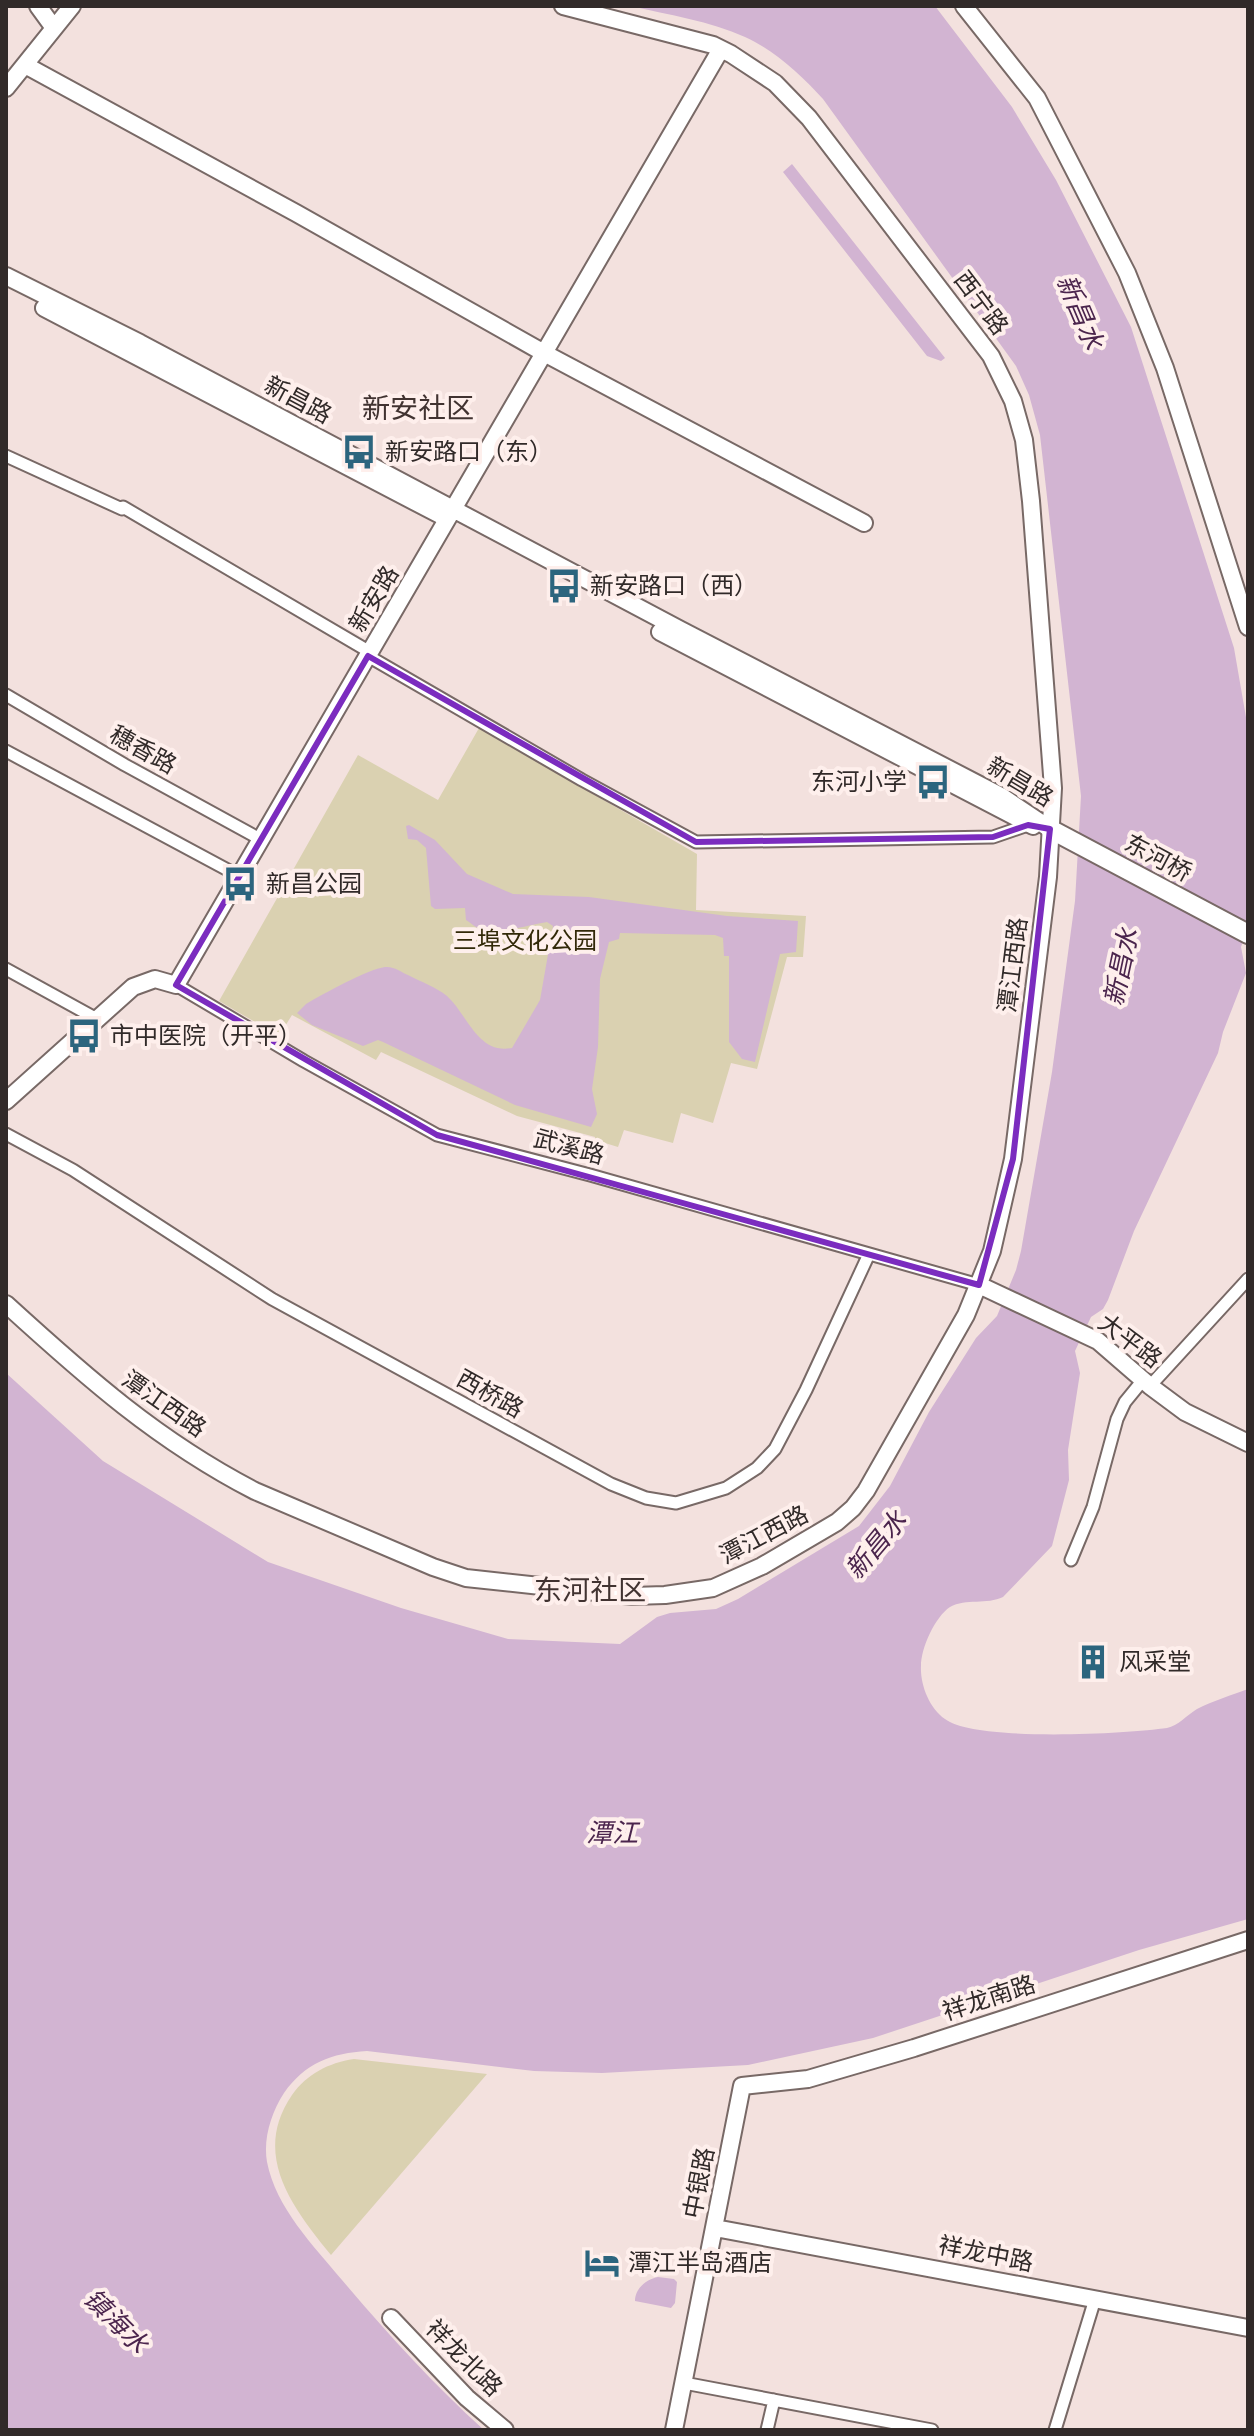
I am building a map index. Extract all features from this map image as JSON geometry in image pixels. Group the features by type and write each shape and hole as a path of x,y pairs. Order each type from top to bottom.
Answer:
{"main road":[{"name":"东河桥","path":"1050,829 1247,931"}],"street":[{"path":"38,6 54,28"},
{"path":"6,88 72,6"},
{"name":"西宁路","path":"563,6 721,49 762,72 799,105 991,356 1007,385 1020,419 1031,501 1053,788 1050,829"},
{"path":"964,6 1037,98 1127,273 1175,398 1248,627"},
{"name":"新安路","path":"176,985 721,49"},
{"path":"25,65 544,353 864,523"},
{"name":"新昌路","path":"6,276 140,343 451,515 1028,825 1050,829"},
{"name":"新昌路","path":"6,288 1010,801 1050,829"},
{"path":"6,456 122,508 582,780 696,842 993,837 1028,825"},
{"name":"穗香路","path":"6,695 260,839"},
{"path":"6,751 239,876"},
{"name":"潭江西路","path":"6,1304 128,1412 198,1458 255,1491 433,1567 466,1578 632,1596 696,1591 736,1580 848,1513 866,1491 920,1398 979,1285 992,1251 1013,1159 1040,945 1050,829"},
{"path":"6,969 97,1019"},
{"path":"8,1096 141,982 163,979 176,985"},
{"name":"武溪路","path":"176,985 437,1135 979,1285"},
{"name":"西桥路","path":"6,1134 73,1170 272,1299 611,1484 663,1502 688,1501 726,1488 748,1475 772,1453 806,1390 869,1254"},
{"path":"1071,1560 1093,1507 1117,1419 1125,1402 1248,1279"},
{"name":"大平路","path":"979,1285 1098,1341 1146,1383 1201,1421 1248,1443"},
{"name":"祥龙南路","path":"742,2086 808,2079 1248,1940"},
{"name":"中银路","path":"674,2430 742,2086"},
{"name":"祥龙中路","path":"715,2228 1248,2328"},
{"path":"1055,2430 1095,2299"},
{"name":"祥龙北路","path":"391,2318 467,2398 505,2430"},
{"path":"684,2383 932,2430"},
{"path":"767,2430 774,2400"}],"highlighted area":[{"path":"368,656 696,842 993,837 1028,825 1050,829 1013,1159 979,1285 437,1135 176,985"}],"green space":[{"name":"三埠文化公园","path":"479,728 697,854 696,910 806,916 803,957 787,957 757,1069 731,1063 713,1123 681,1113 673,1143 624,1130 618,1147 595,1140 595,1137 517,1116 381,1052 376,1060 292,1015 279,1036 219,1001 358,755 438,800"},
{"path":"354,2059 487,2074 331,2255 291,2200 276,2160 275,2139 280,2117 304,2081 335,2063"}],"water":[{"path":"631,6 935,6 1012,107 1056,180 1131,327 1234,648 1248,729 1248,926 1241,947 1246,973 1218,1053 1134,1231 1108,1300 1103,1309 1091,1317 1075,1351 1080,1373 1068,1450 1069,1480 1052,1546 1003,1597 956,1604 944,1612 926,1642 921,1673 930,1702 945,1719 961,1726 1017,1734 1086,1734 1167,1728 1197,1709 1248,1689 1248,1919 1139,1950 873,2038 748,2065 602,2073 534,2071 367,2051 331,2057 310,2067 292,2083 272,2118 266,2153 278,2195 308,2239 376,2319 428,2376 484,2430 6,2430 6,1373 103,1461 268,1562 401,1608 508,1639 620,1644 657,1617 716,1609 738,1599 859,1526 890,1486 929,1412 976,1338 997,1316 1021,1251 1052,1072 1075,901 1081,796 1040,435 1029,395 1016,366 823,99 806,81 777,56 732,31"},
{"path":"792,164 945,358 941,361 927,356 783,172"},
{"path":"406,826 435,840 467,874 513,894 589,897 727,916 798,921 796,952 780,954 755,1062 742,1059 729,1042 729,956 724,956 723,938 715,935 620,933 619,939 609,942 600,979 598,1047 592,1089 597,1114 591,1127 515,1105 378,1040 363,1046 312,1025 297,1013 306,1004 357,977 385,967 391,967 443,993 482,1039 500,1049 512,1048 540,1000 553,926 547,922 511,929 483,929 466,920 465,908 435,909 431,906 426,848 417,840 408,839"},
{"path":"658,2277 677,2282 675,2303 671,2308 635,2301 642,2285"}],"place":[{"name":"新安路口（东）","path":"359,452"},
{"name":"新安路口（西）","path":"564,586"},
{"name":"东河小学","path":"933,782"},
{"name":"新昌公园","path":"240,884"},
{"name":"市中医院（开平）","path":"84,1036"},
{"name":"风采堂","path":"1093,1662"},
{"name":"潭江半岛酒店","path":"602,2263"}],"district":[{"name":"新安社区","path":"418,408"},
{"name":"东河社区","path":"590,1590"}],"water label":[{"name":"新昌水","path":"1080,312"},
{"name":"新昌水","path":"1121,967"},
{"name":"新昌水","path":"876,1545"},
{"name":"潭江","path":"612,1833"},
{"name":"镇海水","path":"116,2321"}]}
